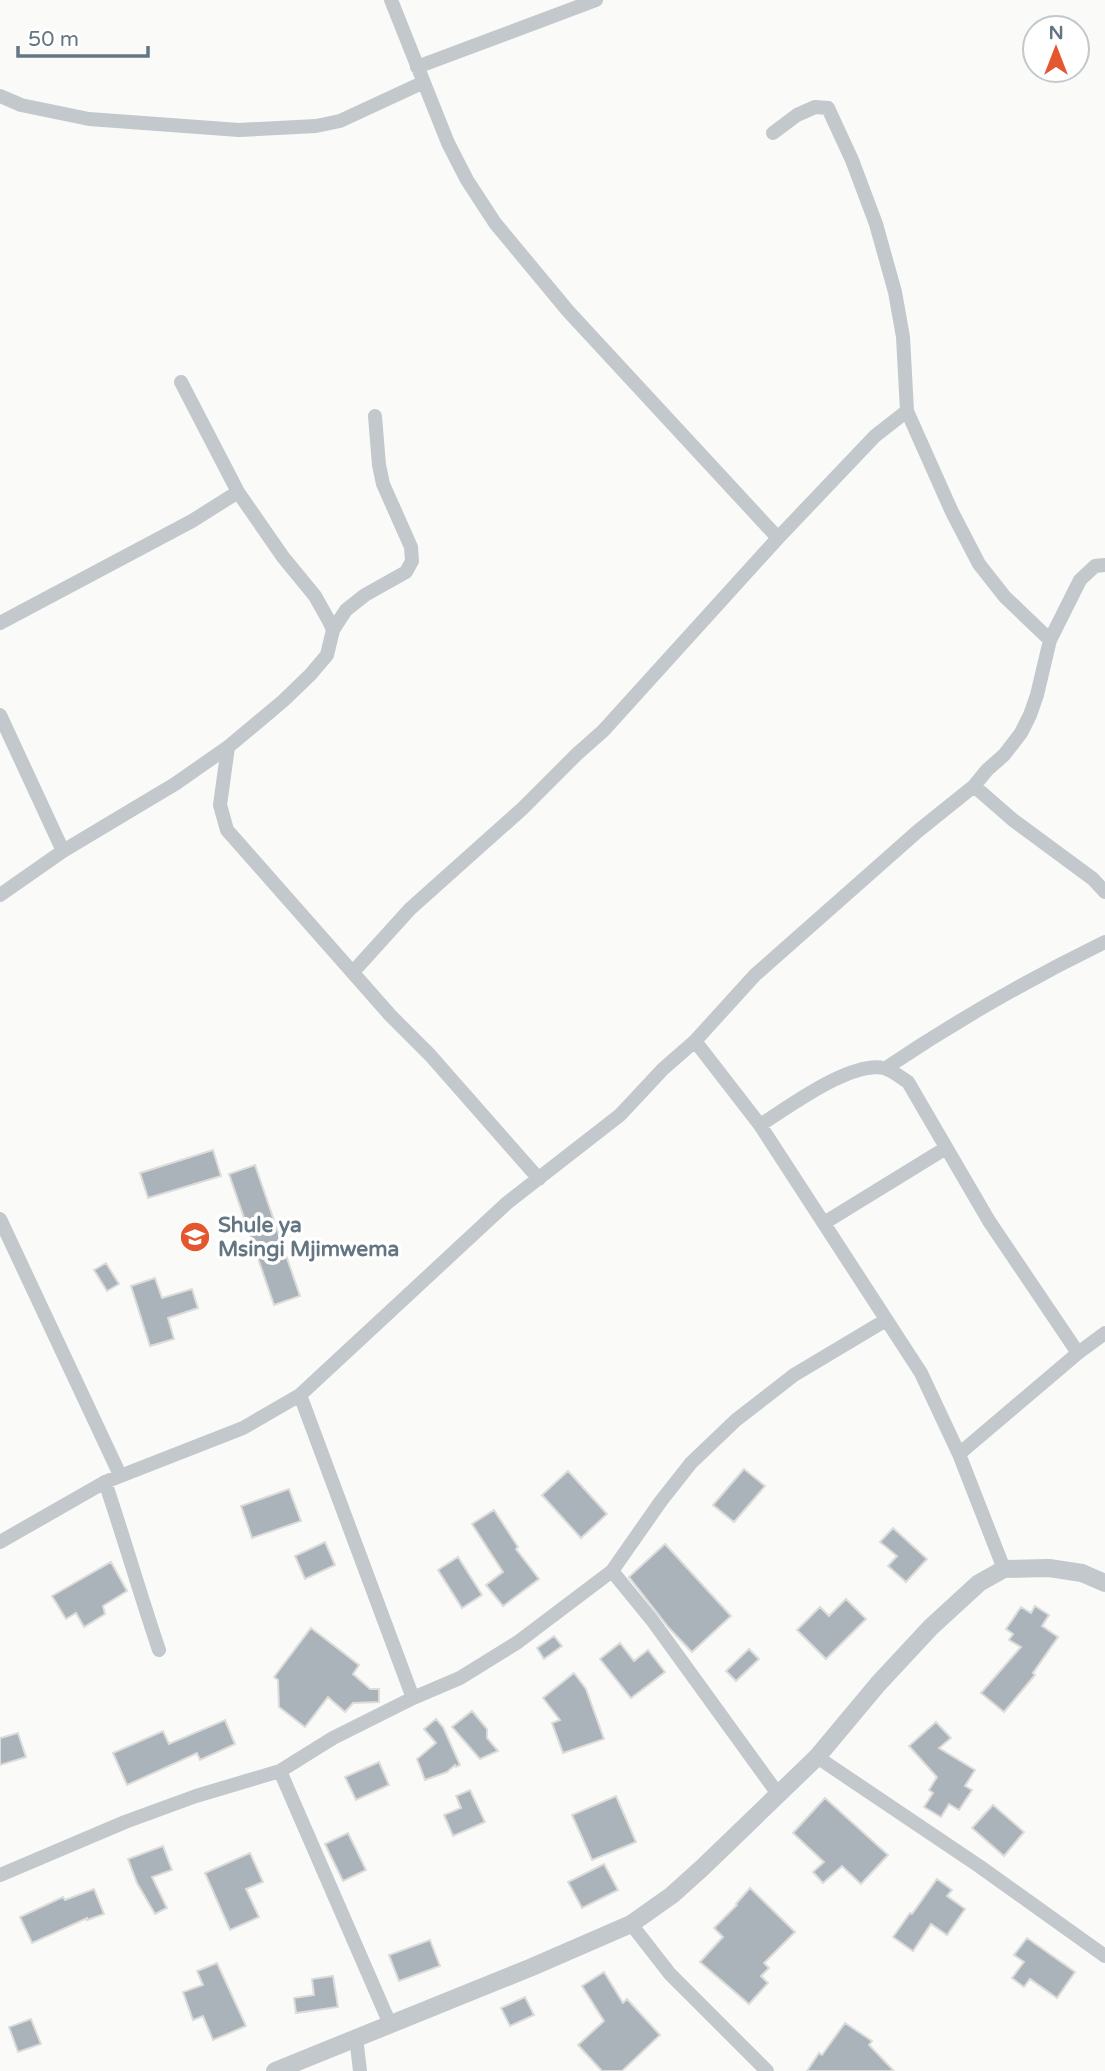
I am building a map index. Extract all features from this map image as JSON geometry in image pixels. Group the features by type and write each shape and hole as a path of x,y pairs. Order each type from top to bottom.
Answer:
{"street":[{"path":"391,0 448,143 467,180 495,223 568,311 778,538"},
{"path":"416,67 596,0"},
{"path":"0,96 21,105 89,119 239,130 316,126 340,121 422,83"},
{"path":"773,133 797,115 815,107 828,108 852,160 876,224 895,292 903,337 907,411 952,512 979,564 1005,597 1050,640"},
{"path":"181,382 238,492 315,596 333,630"},
{"path":"353,972 410,909 603,731 778,538 875,436 907,411"},
{"path":"0,895 63,851 175,784 228,747 284,702 310,675 327,655 333,630 346,610 365,595 406,572 412,561 411,547 383,484 375,416"},
{"path":"0,623 192,521 238,492"},
{"path":"0,1542 120,1475 243,1428 300,1395 507,1203 620,1115 663,1069 695,1041 755,975 918,831 974,786 1004,755 1021,733 1037,695 1050,640 1080,580 1095,566 1105,565"},
{"path":"0,715 63,851"},
{"path":"228,747 220,805 227,830 539,1179"},
{"path":"974,786 1013,820 1093,878 1105,892"},
{"path":"760,1125 846,1074 867,1068 886,1068 978,1010 1105,942"},
{"path":"695,1041 760,1125 921,1373 959,1454 1004,1569"},
{"path":"886,1068 908,1083 989,1221 1078,1353"},
{"path":"824,1223 946,1148"},
{"path":"0,1219 120,1475"},
{"path":"0,1875 125,1822 280,1770 334,1738 413,1698 460,1678 518,1642 612,1571 691,1463 736,1420 794,1375 886,1320"},
{"path":"959,1454 1078,1353 1105,1334"},
{"path":"300,1395 413,1698"},
{"path":"106,1482 159,1650"},
{"path":"275,2071 631,1924 673,1895 817,1757 878,1684 931,1627 979,1583 1004,1569 1049,1568 1082,1573 1105,1583"},
{"path":"612,1571 652,1620 778,1794"},
{"path":"817,1757 979,1866 1105,1956"},
{"path":"280,1770 390,2024"},
{"path":"631,1924 670,1975 767,2071"},
{"path":"356,2037 360,2071"}],"building":[{"path":"213,1150 221,1176 148,1198 140,1173"},
{"path":"255,1165 300,1296 274,1305 229,1174"},
{"path":"106,1263 119,1284 107,1291 94,1270"},
{"path":"155,1278 162,1298 192,1289 198,1308 168,1318 174,1339 150,1346 131,1286"},
{"path":"744,1469 765,1486 734,1522 713,1505"},
{"path":"568,1471 607,1514 581,1538 542,1495"},
{"path":"289,1489 301,1521 252,1538 241,1506"},
{"path":"494,1510 518,1547 516,1549 539,1579 503,1606 486,1585 503,1572 472,1524"},
{"path":"893,1528 927,1559 906,1582 888,1566 897,1556 880,1542"},
{"path":"325,1542 335,1565 305,1579 295,1556"},
{"path":"665,1544 731,1616 692,1652 669,1628 629,1577"},
{"path":"458,1557 482,1595 462,1608 438,1570"},
{"path":"111,1562 127,1591 103,1606 105,1614 84,1627 76,1613 66,1619 52,1596"},
{"path":"846,1599 866,1619 826,1659 797,1630 820,1607 829,1616"},
{"path":"1035,1606 1049,1615 1042,1626 1058,1637 1033,1673 1035,1675 1004,1712 981,1693 1021,1647 1009,1640 1013,1634 1006,1629 1021,1607 1031,1613"},
{"path":"311,1628 359,1665 353,1674 370,1689 379,1689 379,1702 353,1703 345,1712 328,1697 305,1727 279,1707 278,1680 274,1677"},
{"path":"554,1636 562,1646 544,1659 537,1648"},
{"path":"620,1643 634,1661 648,1650 665,1672 631,1698 600,1659"},
{"path":"749,1649 759,1659 736,1681 726,1671"},
{"path":"574,1673 586,1689 604,1739 563,1753 552,1723 560,1720 543,1698"},
{"path":"472,1711 487,1729 487,1738 498,1751 480,1759 452,1727"},
{"path":"436,1719 443,1727 460,1765 425,1780 417,1759 436,1743 424,1729"},
{"path":"225,1720 235,1744 200,1760 197,1753 127,1785 113,1753 163,1731 169,1744"},
{"path":"936,1722 951,1738 939,1748 975,1770 965,1786 972,1790 959,1810 949,1804 941,1817 924,1807 933,1793 929,1790 937,1777 909,1746"},
{"path":"18,1733 26,1757 0,1765 0,1738"},
{"path":"379,1762 389,1785 356,1800 345,1777"},
{"path":"470,1790 485,1822 453,1836 444,1815 461,1808 456,1796"},
{"path":"616,1796 636,1842 592,1860 572,1815"},
{"path":"825,1798 888,1855 861,1884 842,1866 823,1883 813,1872 824,1862 793,1833"},
{"path":"993,1805 1024,1832 1004,1856 972,1828"},
{"path":"348,1833 366,1870 343,1881 325,1844"},
{"path":"163,1846 172,1870 152,1877 167,1908 155,1914 137,1883 128,1859"},
{"path":"250,1853 263,1882 246,1889 259,1917 230,1930 205,1873"},
{"path":"604,1864 618,1890 582,1908 568,1882"},
{"path":"937,1879 952,1890 947,1896 965,1909 947,1935 931,1924 913,1951 893,1937"},
{"path":"750,1888 795,1932 764,1963 769,1968 761,1976 768,1983 749,2004 700,1962 723,1937 714,1928"},
{"path":"94,1889 104,1914 87,1918 32,1943 20,1917 63,1897 65,1900"},
{"path":"1027,1938 1075,1972 1057,1998 1030,1979 1024,1987 1012,1978 1024,1962 1014,1955"},
{"path":"430,1940 440,1966 399,1981 389,1955"},
{"path":"217,1963 246,2026 213,2040 203,2016 193,2020 183,1992 203,1985 197,1971"},
{"path":"604,1972 623,2003 627,1999 660,2035 622,2071 602,2071 578,2045 604,2021 582,1986"},
{"path":"333,1976 338,2007 296,2013 294,1998 314,1995 312,1979"},
{"path":"525,1997 534,2015 510,2026 501,2008"},
{"path":"31,2019 41,2044 18,2052 9,2027"},
{"path":"845,2023 872,2041 869,2045 894,2071 807,2071"}],"place":[{"name":"Shule ya Msingi Mjimwema","path":"195,1237"}]}
